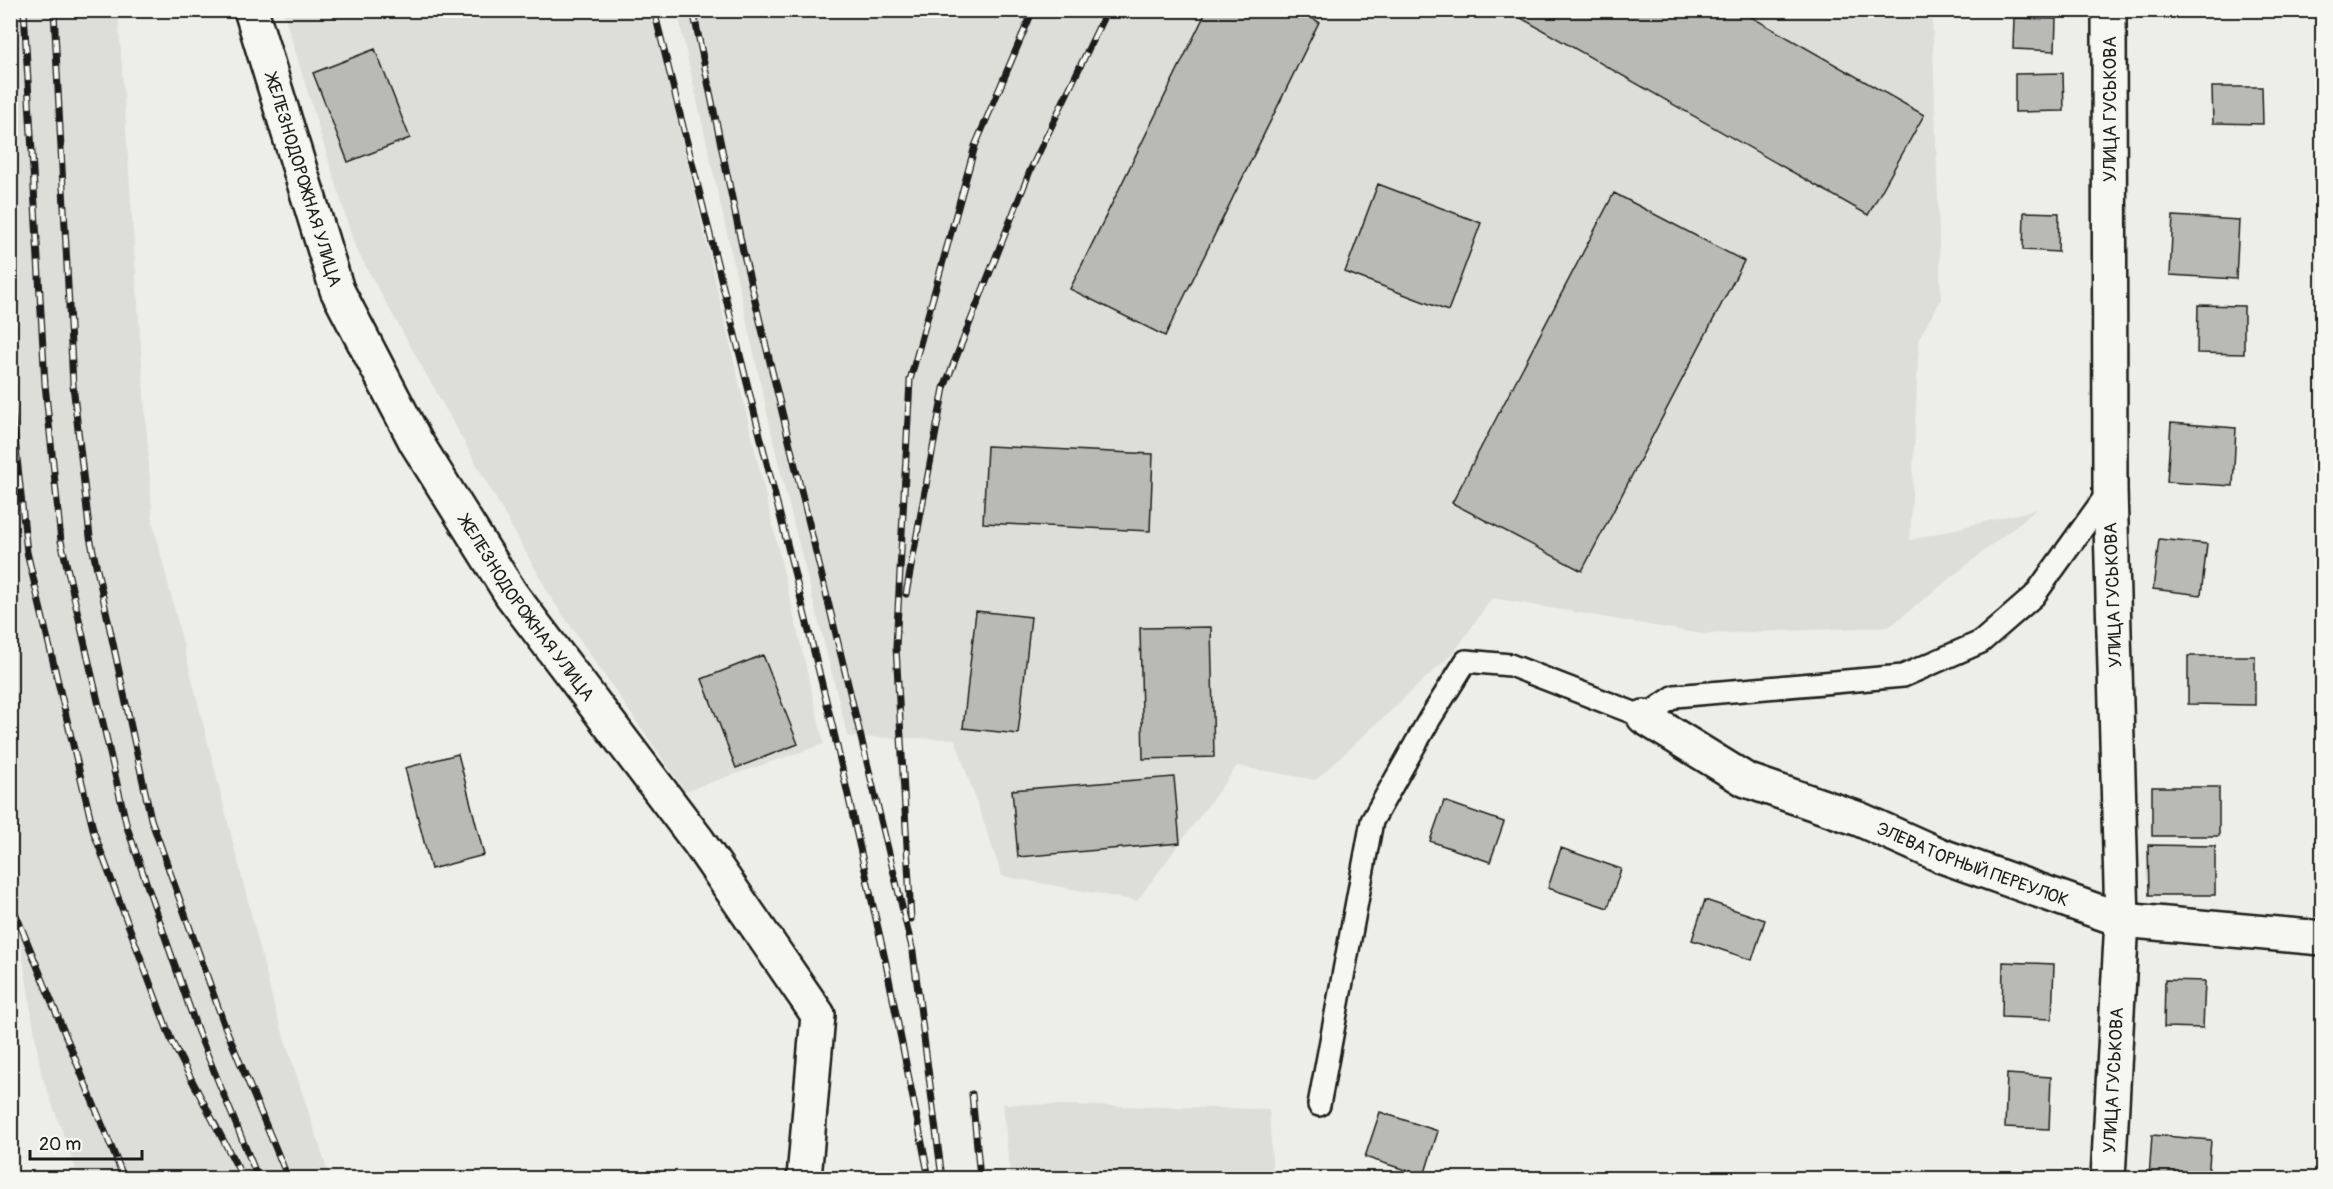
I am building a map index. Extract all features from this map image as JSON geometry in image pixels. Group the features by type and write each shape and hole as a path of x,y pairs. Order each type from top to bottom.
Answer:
{"street":[{"name":"ЖЕЛЕЗНОДОРОЖНАЯ УЛИЦА","path":"251,10 337,290 416,442 511,594 698,841 818,1015 804,1179"},
{"name":"УЛИЦА ГУСЬКОВА","path":"2108,1179 2122,920 2110,489 2109,10"},
{"name":"ЭЛЕВАТОРНЫЙ ПЕРЕУЛОК","path":"1644,717 1746,780 1859,819 1942,856 2122,920 2322,938"}],"lane":[{"path":"1319,1105 1372,821 1429,720 1466,661 1510,665 1644,717 1675,696 1903,676 1981,642 2034,596 2110,489"}],"shaded area":[{"path":"10,11 118,11 153,524 275,1009 330,1178 79,1178 41,1073 10,876"},
{"path":"283,11 652,11 824,744 685,791 553,601 355,247"},
{"path":"677,11 1932,11 1941,300 1919,338 1910,540 2037,509 1889,627 1701,634 1492,598 1455,651 1316,780 1237,766 1137,901 1002,876 955,739 848,737 780,470"},
{"path":"1003,1104 1269,1109 1273,1178 1010,1178"}],"building":[{"path":"1207,10 1296,10 1319,22 1165,336 1070,289"},
{"path":"1507,10 1739,10 1924,115 1868,215"},
{"path":"2014,18 2056,19 2055,51 2013,49"},
{"path":"375,49 410,138 348,162 313,73"},
{"path":"2063,73 2064,111 2015,112 2015,74"},
{"path":"2212,87 2262,87 2263,124 2213,123"},
{"path":"1378,184 1481,223 1448,311 1345,272"},
{"path":"1614,193 1744,261 1582,571 1452,503"},
{"path":"2024,212 2059,213 2058,252 2023,250"},
{"path":"2173,216 2239,220 2236,279 2170,275"},
{"path":"2198,305 2244,306 2244,354 2197,353"},
{"path":"2171,423 2236,428 2233,486 2167,482"},
{"path":"987,446 1153,454 1150,531 983,523"},
{"path":"2159,539 2207,544 2201,595 2153,589"},
{"path":"976,611 1031,617 1018,734 963,728"},
{"path":"1211,627 1214,757 1143,759 1140,628"},
{"path":"763,655 798,744 736,768 702,679"},
{"path":"2188,656 2255,656 2255,705 2188,704"},
{"path":"458,754 484,855 431,869 405,768"},
{"path":"1174,777 1180,843 1018,857 1012,790"},
{"path":"2152,787 2219,787 2219,836 2152,836"},
{"path":"1444,801 1504,822 1490,862 1430,841"},
{"path":"2148,845 2215,846 2215,895 2149,895"},
{"path":"1561,848 1621,869 1608,908 1548,888"},
{"path":"1705,900 1765,920 1752,960 1692,940"},
{"path":"2003,962 2054,964 2052,1019 2002,1017"},
{"path":"2165,980 2205,981 2203,1028 2164,1027"},
{"path":"2007,1074 2051,1077 2049,1129 2005,1127"},
{"path":"1380,1112 1438,1131 1424,1176 1365,1157"},
{"path":"2152,1135 2211,1140 2208,1178 2149,1178"}],"railway":[{"path":"24,10 45,384 61,541 127,827 198,1032 258,1178"},
{"path":"54,10 73,385 90,537 151,819 224,1024 288,1178"},
{"path":"654,10 832,724 885,959 929,1178"},
{"path":"693,10 743,251 913,952 942,1178"},
{"path":"911,919 896,647 910,380 975,146 1033,10"},
{"path":"906,594 944,388 1030,171 1107,10"},
{"path":"10,392 27,552 94,833 172,1042 243,1178"},
{"path":"10,900 124,1178"},
{"path":"972,1094 980,1178"}]}
